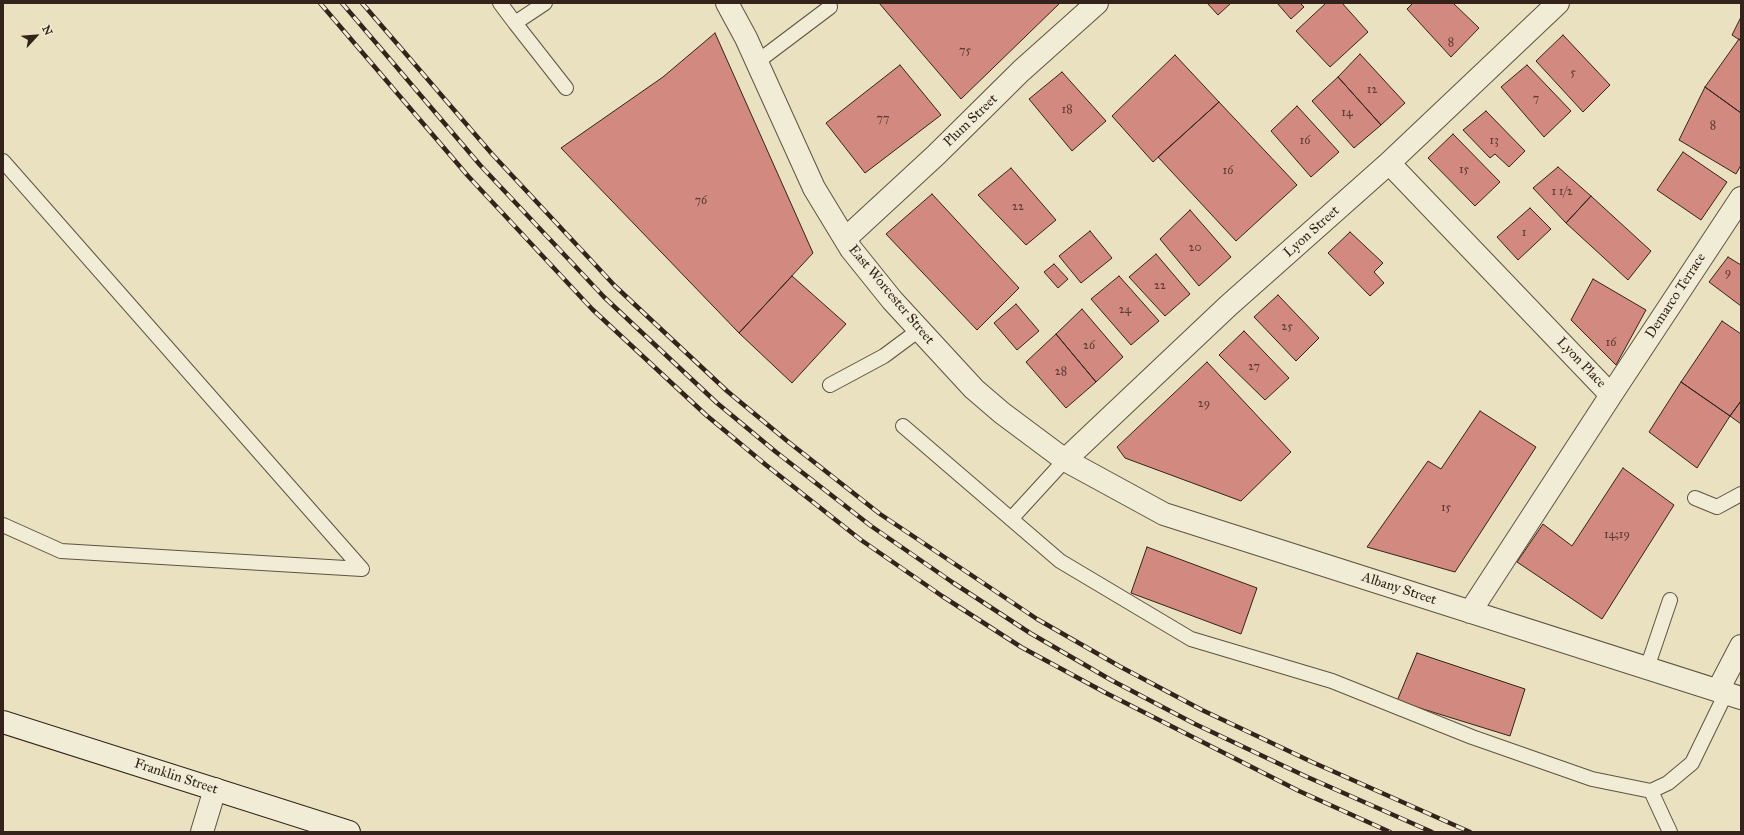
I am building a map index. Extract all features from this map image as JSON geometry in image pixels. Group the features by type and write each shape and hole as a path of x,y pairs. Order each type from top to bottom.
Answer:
{"street":[{"name":"East Worcester Street","path":"727,3 757,62 814,188 845,239 871,275 974,389 1002,413 1065,460"},
{"name":"Plum Street","path":"845,239 936,155 1021,71 1097,3"},
{"name":"Lyon Street","path":"1065,460 1228,306 1389,163 1558,3"},
{"name":"Lyon Place","path":"1389,163 1610,395 1470,612"},
{"name":"Demarco Terrace","path":"1610,395 1741,198"},
{"name":"Albany Street","path":"1065,460 1164,514 1728,694"},
{"path":"1728,694 1741,646"},
{"name":"Franklin Street","path":"3,722 349,832"},
{"path":"202,832 215,789"}],"lane":[{"path":"500,3 566,88"},
{"path":"515,23 545,3"},
{"path":"757,62 830,7"},
{"path":"3,161 362,569 61,551 3,525"},
{"path":"830,385 884,356 920,330"},
{"path":"903,426 1060,561 1191,639 1332,681 1472,737 1592,779 1651,791 1668,783 1692,763 1728,694"},
{"path":"1011,519 1065,460"},
{"path":"1695,498 1716,507 1741,494"},
{"path":"1647,668 1670,600"},
{"path":"1651,791 1670,832"}],"building":[{"path":"879,3 1060,3 961,99"},
{"path":"1207,3 1231,3 1218,15"},
{"path":"1277,3 1300,3 1304,7 1291,19"},
{"path":"1326,3 1342,3 1368,32 1330,67 1296,31"},
{"path":"1413,3 1453,3 1479,28 1451,57 1407,9"},
{"path":"1741,17 1741,41 1732,35"},
{"path":"715,33 813,253 739,333 561,148 663,77"},
{"path":"1563,35 1610,85 1583,112 1536,61"},
{"path":"1739,39 1741,41 1741,113 1705,87"},
{"path":"1360,54 1405,103 1381,125 1338,77"},
{"path":"1175,55 1219,102 1153,162 1112,116"},
{"path":"900,65 941,115 865,173 826,123"},
{"path":"1527,65 1571,111 1544,137 1501,87"},
{"path":"1062,72 1106,121 1072,151 1029,99"},
{"path":"1338,77 1381,125 1354,148 1312,101"},
{"path":"1705,87 1741,113 1741,165 1736,174 1679,140"},
{"path":"1219,102 1297,185 1236,241 1158,157"},
{"path":"1297,106 1339,152 1311,177 1271,131"},
{"path":"1486,111 1525,151 1509,167 1495,154 1490,158 1463,130"},
{"path":"1453,134 1500,182 1475,206 1428,158"},
{"path":"1683,152 1727,182 1701,220 1657,190"},
{"path":"1558,167 1591,196 1566,223 1533,188"},
{"path":"1011,168 1056,220 1026,245 978,195"},
{"path":"932,194 1019,288 977,330 886,234"},
{"path":"1591,196 1651,251 1628,280 1566,223"},
{"path":"1530,208 1551,229 1518,260 1497,237"},
{"path":"1190,210 1231,257 1199,286 1160,239"},
{"path":"1090,231 1112,258 1081,283 1059,256"},
{"path":"1350,232 1383,263 1374,272 1384,283 1370,296 1328,253"},
{"path":"1156,254 1190,294 1165,316 1129,277"},
{"path":"1728,257 1741,265 1741,306 1709,282"},
{"path":"1054,264 1068,279 1058,288 1044,272"},
{"path":"792,276 846,324 792,383 739,333"},
{"path":"1119,276 1159,321 1131,345 1091,299"},
{"path":"1593,279 1646,310 1616,365 1571,320"},
{"path":"1278,295 1319,338 1296,361 1254,317"},
{"path":"1016,304 1039,331 1017,350 994,323"},
{"path":"1082,309 1123,357 1096,382 1056,334"},
{"path":"1722,321 1741,334 1741,401 1730,416 1681,382"},
{"path":"1244,331 1289,378 1265,400 1219,355"},
{"path":"1056,334 1096,382 1066,408 1026,362"},
{"path":"1207,362 1291,452 1241,501 1125,458 1117,447"},
{"path":"1681,382 1730,416 1697,468 1649,432"},
{"path":"1741,401 1741,424 1730,416"},
{"path":"1480,411 1536,447 1455,572 1367,547 1428,461 1441,469"},
{"path":"1623,468 1674,505 1602,619 1517,562 1543,524 1572,546"},
{"path":"1147,547 1257,588 1241,634 1131,593"},
{"path":"1417,653 1525,689 1510,736 1397,701"}],"railway":[{"path":"320,3 468,176 592,309 706,415 766,465 861,540 942,596 1021,647 1104,692 1299,791 1390,832"},
{"path":"342,3 480,165 604,297 717,403 776,452 871,526 952,582 1030,633 1111,680 1195,724 1305,776 1432,832"},
{"path":"362,3 492,154 615,286 727,391 786,440 880,514 1037,619 1119,666 1202,710 1312,762 1470,832"}]}
